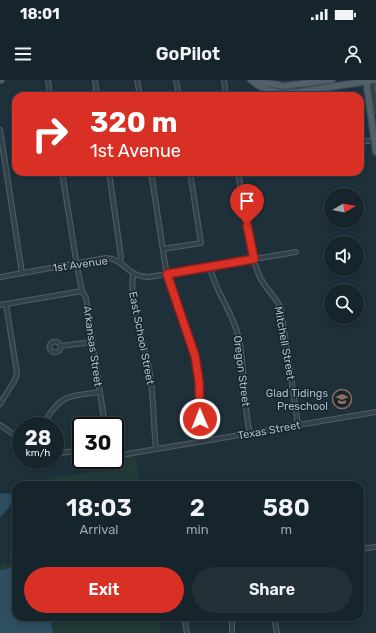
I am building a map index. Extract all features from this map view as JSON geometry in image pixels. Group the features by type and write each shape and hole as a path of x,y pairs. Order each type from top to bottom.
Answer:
{"main road":[{"path":"275,92 259,87 251,80 275,86 299,82 332,80"},
{"path":"311,92 370,81 376,152"}],"street":[{"path":"48,80 50,92"},
{"path":"95,80 96,92"},
{"path":"137,80 139,92"},
{"path":"176,80 178,92"},
{"path":"224,80 226,92"},
{"path":"370,81 376,110"},
{"path":"299,82 300,92"},
{"path":"0,130 22,273"},
{"path":"364,141 375,140"},
{"name":"Arkansas Street","path":"63,176 76,264 82,291 86,298 104,417"},
{"path":"110,176 122,257 120,262"},
{"path":"152,176 167,274 195,356 199,381 202,441"},
{"path":"163,249 201,243 191,176"},
{"name":"Mitchell Street","path":"239,176 254,259 260,279 276,299 281,309 298,425"},
{"path":"133,275 147,277 296,252"},
{"name":"1st Avenue","path":"0,277 106,258 120,262 133,275"},
{"name":"Oregon Street","path":"210,267 216,287 232,317 238,335 250,433"},
{"name":"East School Street","path":"133,275 133,300 150,371 156,449"},
{"path":"0,305 82,291"},
{"path":"0,404 15,380 17,373 6,304"},
{"path":"61,346 92,342"},
{"path":"49,417 61,400 66,397 100,392"},
{"name":"Texas Street","path":"124,454 376,412"},
{"path":"0,425 12,433"},
{"path":"364,548 376,547"},
{"path":"185,621 187,633"},
{"path":"232,621 232,633"},
{"path":"274,621 276,633"}],"green space":[{"path":"135,455 139,481 34,481 107,469 124,469 124,458"},
{"path":"12,554 12,562 8,557"},
{"path":"3,562 7,564 12,563 12,568 0,570 0,565"},
{"path":"51,621 160,621 161,633 53,633"}],"water":[{"path":"7,493 11,495 12,499 9,508 0,517 0,494"},
{"path":"12,568 12,621 51,621 53,633 0,633 0,570"}],"place":[{"name":"Glad Tidings Preschool","path":"342,399"}],"route":[{"path":"200,419 199,381 192,342 167,274 254,259 247,225"}]}
